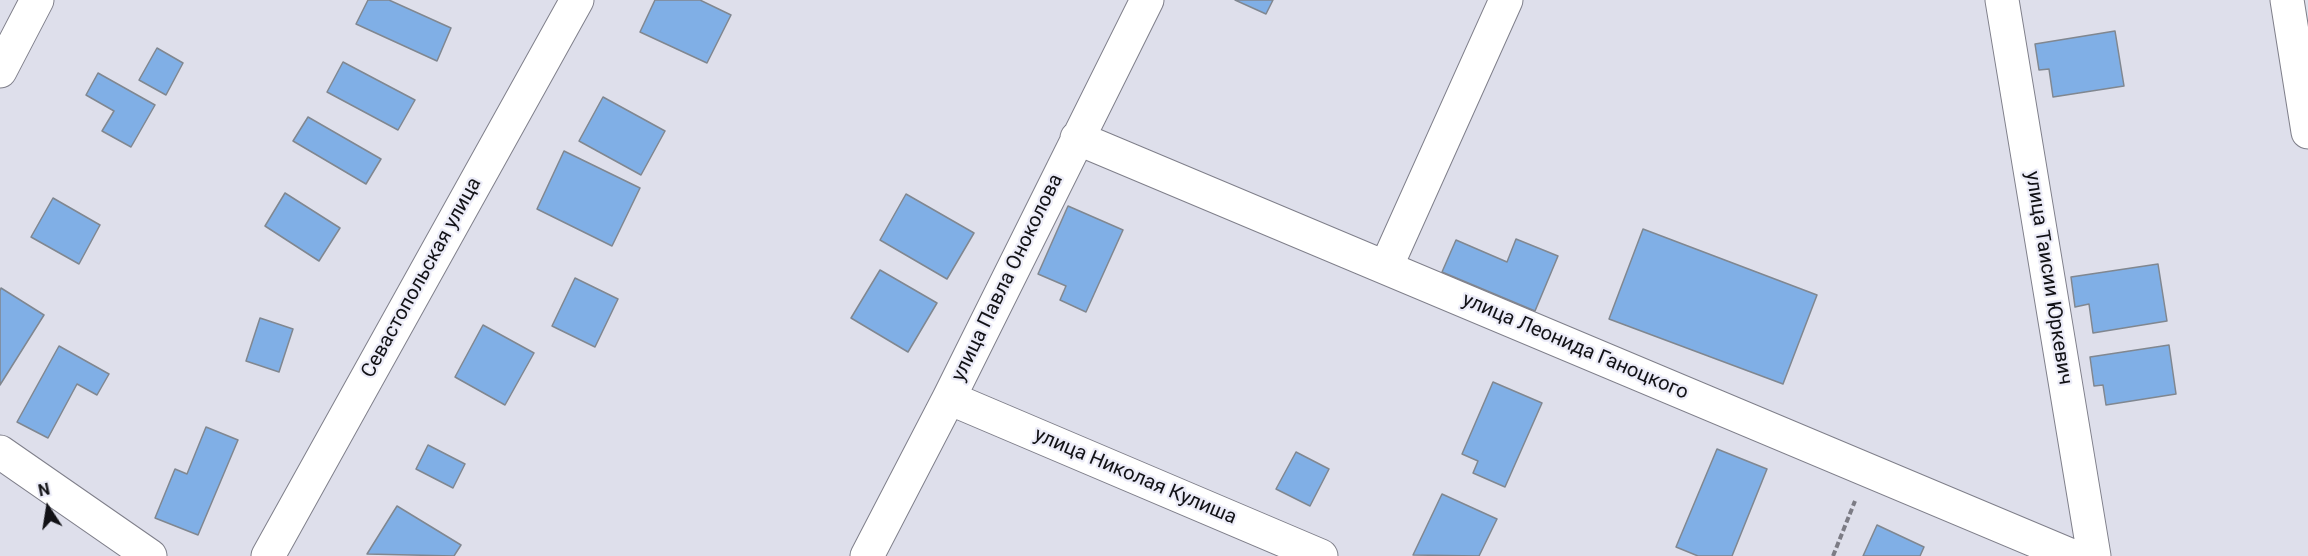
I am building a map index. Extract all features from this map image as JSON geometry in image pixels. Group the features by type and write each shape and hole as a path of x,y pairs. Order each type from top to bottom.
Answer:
{"street":[{"path":"0,71 37,0"},
{"name":"Севастопольская улица","path":"271,555 577,0"},
{"name":"улица Павла Оноколова","path":"867,556 949,398 1147,0"},
{"path":"1386,267 1506,0"},
{"name":"улица Таисии Юркевич","path":"2002,0 2094,556"},
{"path":"2287,0 2308,132"},
{"name":"улица Леонида Ганоцкого","path":"1077,138 2072,556"},
{"name":"улица Николая Кулиша","path":"949,398 1321,556"},
{"path":"0,453 150,556"}],"path":[{"path":"1833,556 1868,470"}],"building":[{"path":"368,0 389,0 451,28 437,61 356,24"},
{"path":"655,0 700,0 731,15 707,63 640,32"},
{"path":"1235,0 1273,0 1266,14"},
{"path":"2115,31 2124,86 2053,97 2049,69 2039,70 2035,44"},
{"path":"157,48 183,63 166,95 139,80"},
{"path":"343,62 415,100 398,130 327,92"},
{"path":"98,73 155,105 131,147 102,131 114,111 86,95"},
{"path":"603,97 665,131 641,175 579,141"},
{"path":"308,117 381,159 366,184 293,141"},
{"path":"564,151 640,188 612,246 537,209"},
{"path":"285,193 340,228 319,261 265,226"},
{"path":"906,194 974,233 947,279 880,240"},
{"path":"53,198 100,225 79,264 31,237"},
{"path":"1068,206 1123,230 1086,312 1060,300 1066,286 1038,274"},
{"path":"1643,229 1817,295 1783,384 1609,319"},
{"path":"1516,239 1558,256 1535,311 1442,272 1456,240 1507,262"},
{"path":"2158,264 2167,321 2093,333 2089,304 2075,307 2071,277"},
{"path":"880,270 937,303 908,352 851,318"},
{"path":"575,278 618,299 595,347 552,326"},
{"path":"1,288 44,315 0,385 0,291"},
{"path":"260,318 293,329 279,372 246,361"},
{"path":"483,325 534,353 505,405 455,377"},
{"path":"2169,345 2176,394 2106,405 2103,385 2094,386 2090,357"},
{"path":"59,346 109,374 97,395 77,384 48,438 17,422"},
{"path":"1493,382 1542,403 1505,487 1473,473 1478,461 1462,454"},
{"path":"206,427 238,440 198,535 155,518 175,469 187,474"},
{"path":"428,445 465,464 453,488 416,469"},
{"path":"1717,449 1767,469 1732,556 1698,556 1676,547"},
{"path":"1296,452 1329,469 1310,506 1276,489"},
{"path":"1442,494 1497,519 1479,556 1413,555"},
{"path":"397,506 461,545 454,556 367,554"},
{"path":"1877,525 1924,547 1920,556 1863,556"}]}
